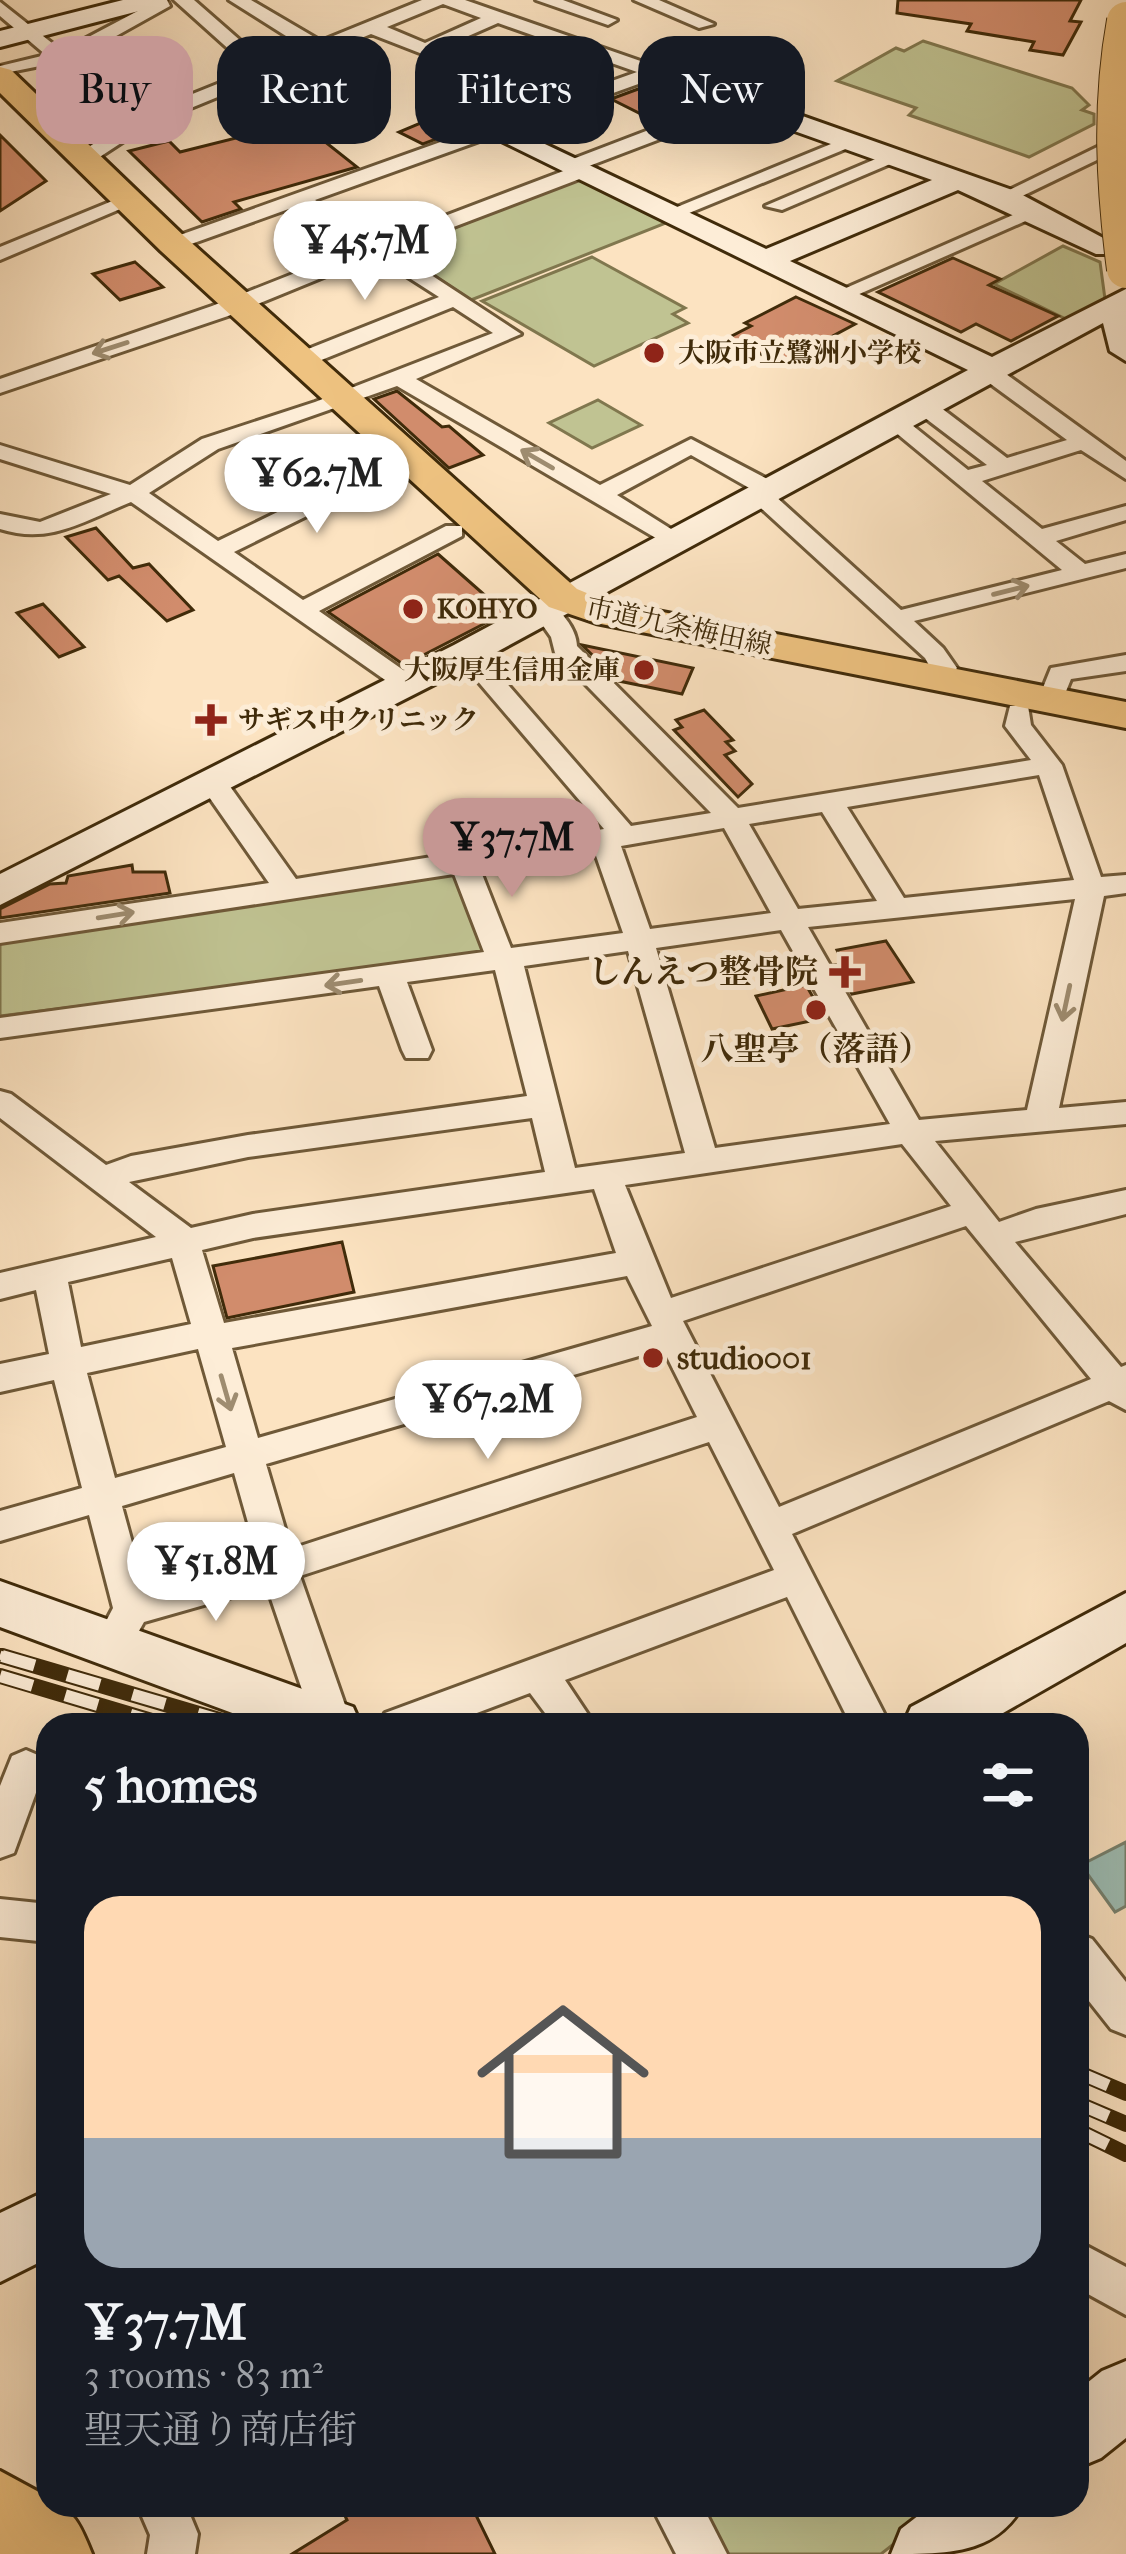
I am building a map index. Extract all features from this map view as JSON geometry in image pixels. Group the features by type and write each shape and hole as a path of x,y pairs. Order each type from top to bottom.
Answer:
{"highway":[{"path":"1120,258 1114,130 1126,21"},
{"path":"0,2517 46,2554"}],"main road":[{"name":"市道九条梅田線","path":"2,82 85,158 120,204 173,244 229,306 302,360 388,467 454,531 591,628 1035,706 1126,716"},
{"name":"市道九条梅田線","path":"2,82 120,204 554,604 933,679 1126,732"}],"street":[{"path":"0,39 152,0 161,6 102,36"},
{"path":"183,0 224,36"},
{"path":"238,0 299,36"},
{"path":"349,36 437,0"},
{"path":"448,0 638,64"},
{"path":"545,0 608,20"},
{"path":"643,0 705,24"},
{"path":"0,7 36,37"},
{"path":"371,27 425,50 497,17"},
{"path":"2,82 36,67"},
{"path":"85,158 140,122 217,89"},
{"path":"805,124 1006,197 1120,258"},
{"path":"1006,197 1126,139"},
{"path":"670,214 855,141"},
{"path":"0,386 229,306 638,143"},
{"path":"173,244 458,144"},
{"path":"524,144 992,370 1126,472"},
{"path":"775,206 899,156"},
{"path":"766,260 960,179"},
{"path":"0,521 36,531 133,493 211,444 511,334 451,300 301,200"},
{"path":"0,254 120,204"},
{"path":"841,295 1036,212"},
{"path":"302,360 451,300"},
{"path":"0,892 467,653 1120,302 1126,351"},
{"path":"397,377 674,539"},
{"path":"909,414 1004,467"},
{"path":"909,414 965,479 1081,573"},
{"path":"965,479 1084,442"},
{"path":"599,495 691,446 764,492 898,618 944,668 933,679"},
{"path":"0,452 133,493 276,588 298,612 407,684"},
{"path":"219,550 388,467"},
{"path":"1038,538 1126,513"},
{"path":"298,612 454,531"},
{"path":"898,618 1126,561"},
{"path":"554,604 564,648 731,817 910,1132 970,1212 1122,1386 770,1527"},
{"path":"467,653 614,836 704,1162"},
{"path":"1041,1118 1091,889 1049,765 1018,726 1060,673 1126,663"},
{"path":"0,934 464,863 1049,765"},
{"path":"214,784 288,889"},
{"path":"829,800 895,907"},
{"path":"464,863 501,959 511,968 563,1183"},
{"path":"0,1028 787,920 1126,884"},
{"path":"390,976 417,1050"},
{"path":"0,1102 183,1240 244,1456 329,1713"},
{"path":"103,1180 130,1168 248,1146 543,1105"},
{"path":"3,1282 50,1276 253,1226 910,1132 1126,1113"},
{"path":"606,1177 636,1262 865,1713"},
{"path":"993,1238 1036,1221 1126,1202"},
{"path":"0,1526 244,1456 668,1323 970,1212"},
{"path":"0,1378 210,1336 636,1262"},
{"path":"50,1276 103,1498 122,1627"},
{"path":"122,1627 279,1568 720,1424"},
{"path":"433,1713 796,1578"},
{"path":"0,1604 122,1627 307,1713"},
{"path":"952,1713 1126,1616"},
{"path":"539,1675 568,1713"},
{"path":"0,1840 24,1768"},
{"path":"0,1918 36,1922"},
{"path":"1089,1968 1126,2015"},
{"path":"1089,2270 1126,2292"},
{"path":"1089,2424 1126,2395"},
{"path":"166,2517 174,2534 170,2554"},
{"path":"682,2517 703,2554"},
{"path":"926,2554 973,2517"}],"green space":[{"path":"923,41 1072,88 1089,105 1082,110 1094,114 1094,124 1029,157 909,115 916,108 837,81 896,48 904,51"},
{"path":"576,179 671,221 471,300 397,251"},
{"path":"1063,246 1100,262 1105,299 1066,319 994,284"},
{"path":"592,257 685,308 673,314 688,323 594,366 482,301"},
{"path":"598,400 641,425 592,448 549,423"},
{"path":"447,872 458,876 487,950 477,957 0,1016 0,942"},
{"path":"703,2517 928,2517 881,2554 724,2554"}],"water":[{"path":"1126,1842 1126,1906 1115,1912 1089,1876 1089,1861"}],"building":[{"path":"898,0 1081,0 1070,21 1081,22 1063,55 1030,50 1034,42 967,31 971,24 897,13"},
{"path":"638,89 638,112 614,100"},
{"path":"415,125 415,140 399,132"},
{"path":"0,135 46,181 0,211"},
{"path":"217,143 328,144 357,167 234,202 241,209 202,222 129,151 172,144 180,152"},
{"path":"953,258 1000,279 989,285 1058,316 1011,341 976,324 961,332 878,292"},
{"path":"135,262 163,287 120,300 93,274"},
{"path":"796,297 855,324 788,360 781,356 773,360 728,338 751,326 745,323"},
{"path":"397,391 483,455 449,468 374,399"},
{"path":"96,528 133,568 149,564 193,610 167,621 119,576 108,580 66,537"},
{"name":"KOHYO","path":"438,554 505,613 404,665 328,612"},
{"path":"43,604 84,647 59,657 17,613"},
{"name":"大阪厚生信用金庫","path":"582,645 693,668 682,694 619,681"},
{"path":"704,710 733,740 726,742 735,751 725,755 752,784 738,797 674,730 682,727 676,720"},
{"path":"132,865 133,872 165,872 170,893 0,918 0,909 50,884 66,883 68,876"},
{"path":"886,941 913,982 852,994 835,965 844,964 837,950"},
{"path":"806,985 825,1018 772,1029 756,996"},
{"path":"342,1242 354,1292 227,1318 213,1266"},
{"path":"477,2517 495,2554 292,2554 347,2520"}],"railway":[{"path":"0,1655 11,1659"},
{"path":"2,1656 11,1659"},
{"path":"11,1659 195,1713"},
{"path":"0,1676 125,1713"},
{"path":"1089,2077 1126,2093"},
{"path":"1089,2108 1126,2124"},
{"path":"1089,2136 1126,2154"}],"place":[{"name":"大阪市立鷺洲小学校","path":"654,353"},
{"name":"KOHYO","path":"413,609"},
{"name":"大阪厚生信用金庫","path":"644,670"},
{"name":"サギス中クリニック","path":"211,720"},
{"name":"しんえつ整骨院","path":"845,972"},
{"name":"八聖亭（落語）","path":"816,1010"},
{"name":"studio001","path":"653,1358"}]}
